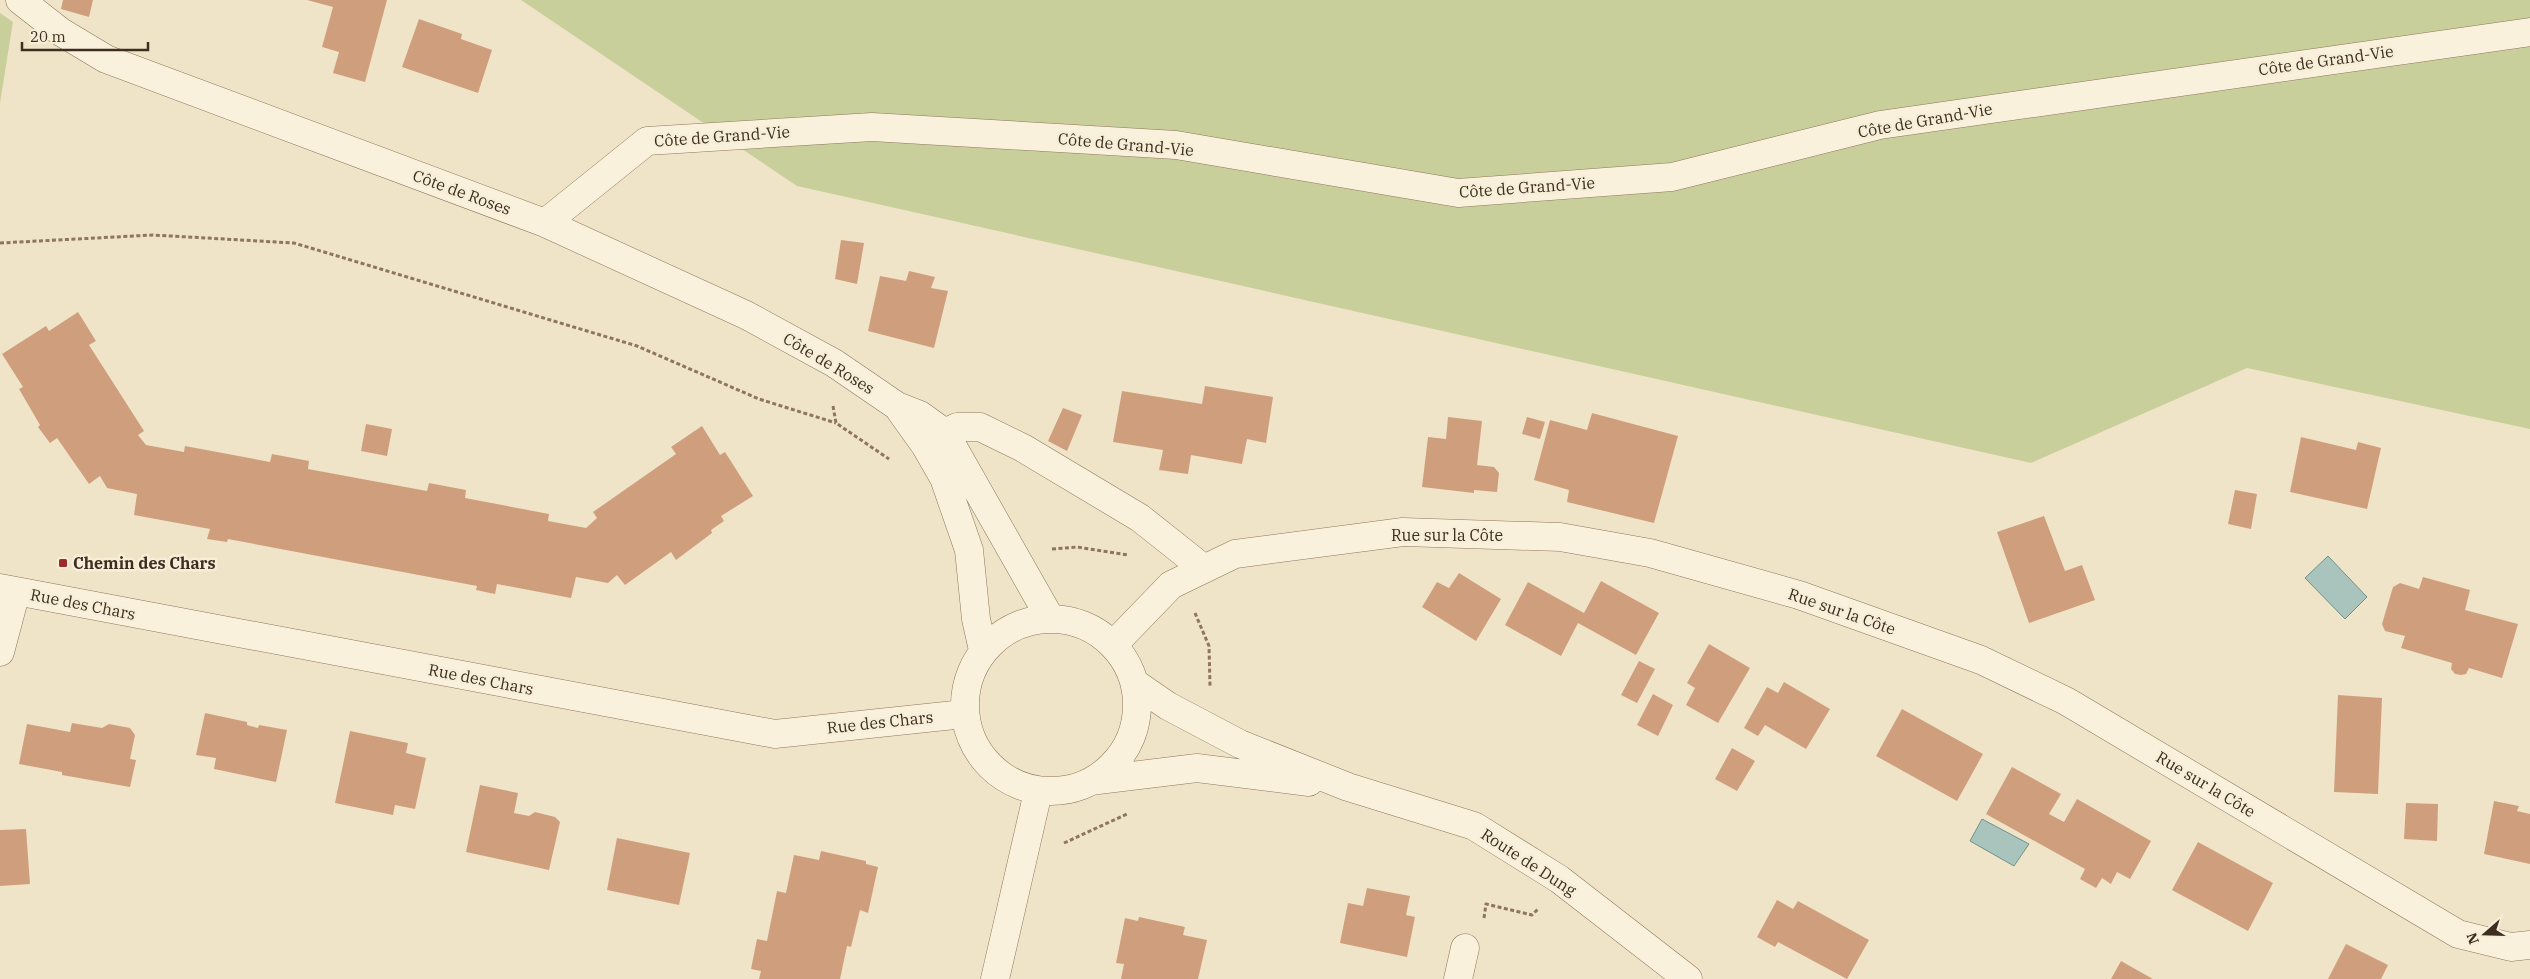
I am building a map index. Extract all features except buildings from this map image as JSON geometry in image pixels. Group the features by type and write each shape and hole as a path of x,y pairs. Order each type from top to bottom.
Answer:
{"street":[{"name":"Côte de Roses","path":"20,0 61,32 106,59 545,223 746,316 834,363 897,406 920,415 945,433 1050,618"},
{"name":"Côte de Grand-Vie","path":"545,223 647,141 872,127 1176,146 1458,193 1672,177 1880,125 2530,32"},
{"name":"Côte de Roses","path":"897,406 925,445 944,478 966,541 973,577 976,620 983,650"},
{"path":"945,433 956,427 980,426 1023,448 1140,518 1203,568"},
{"name":"Rue sur la Côte","path":"1114,644 1171,585 1235,554 1403,532 1560,537 1650,553 1799,595 1981,660 2066,701 2458,934 2511,947 2530,945"},
{"path":"0,652 8,590"},
{"name":"Rue des Chars","path":"8,590 775,734 964,714"},
{"path":"1050,618 1084,624 1114,644 1136,684 1138,720 1124,754 1098,780 1070,791 1038,792 1002,778 976,750 964,714 967,680 983,650 1013,626 1050,618"},
{"name":"Route de Dung","path":"1136,684 1168,706 1211,726 1240,744 1348,787 1474,826 1559,879 1688,979"},
{"name":"Route de Dung","path":"1098,780 1197,768 1348,787"},
{"path":"995,979 1038,792"},
{"path":"1458,979 1465,948"}],"path":[{"path":"0,243 153,234 294,243 637,346 759,399 836,423"},
{"path":"1026,847 1065,843 1136,810"},
{"path":"1465,948 1479,943 1486,904 1532,915 1559,879"}],"green space":[{"path":"521,0 2530,0 2530,429 2247,368 2031,463 797,186"},
{"path":"0,13 13,22 0,103"}],"water":[{"path":"2328,556 2367,597 2345,619 2305,578"},
{"path":"1982,819 2029,844 2014,866 1970,841"}],"place":[{"name":"Chemin des Chars","path":"63,563"}]}
